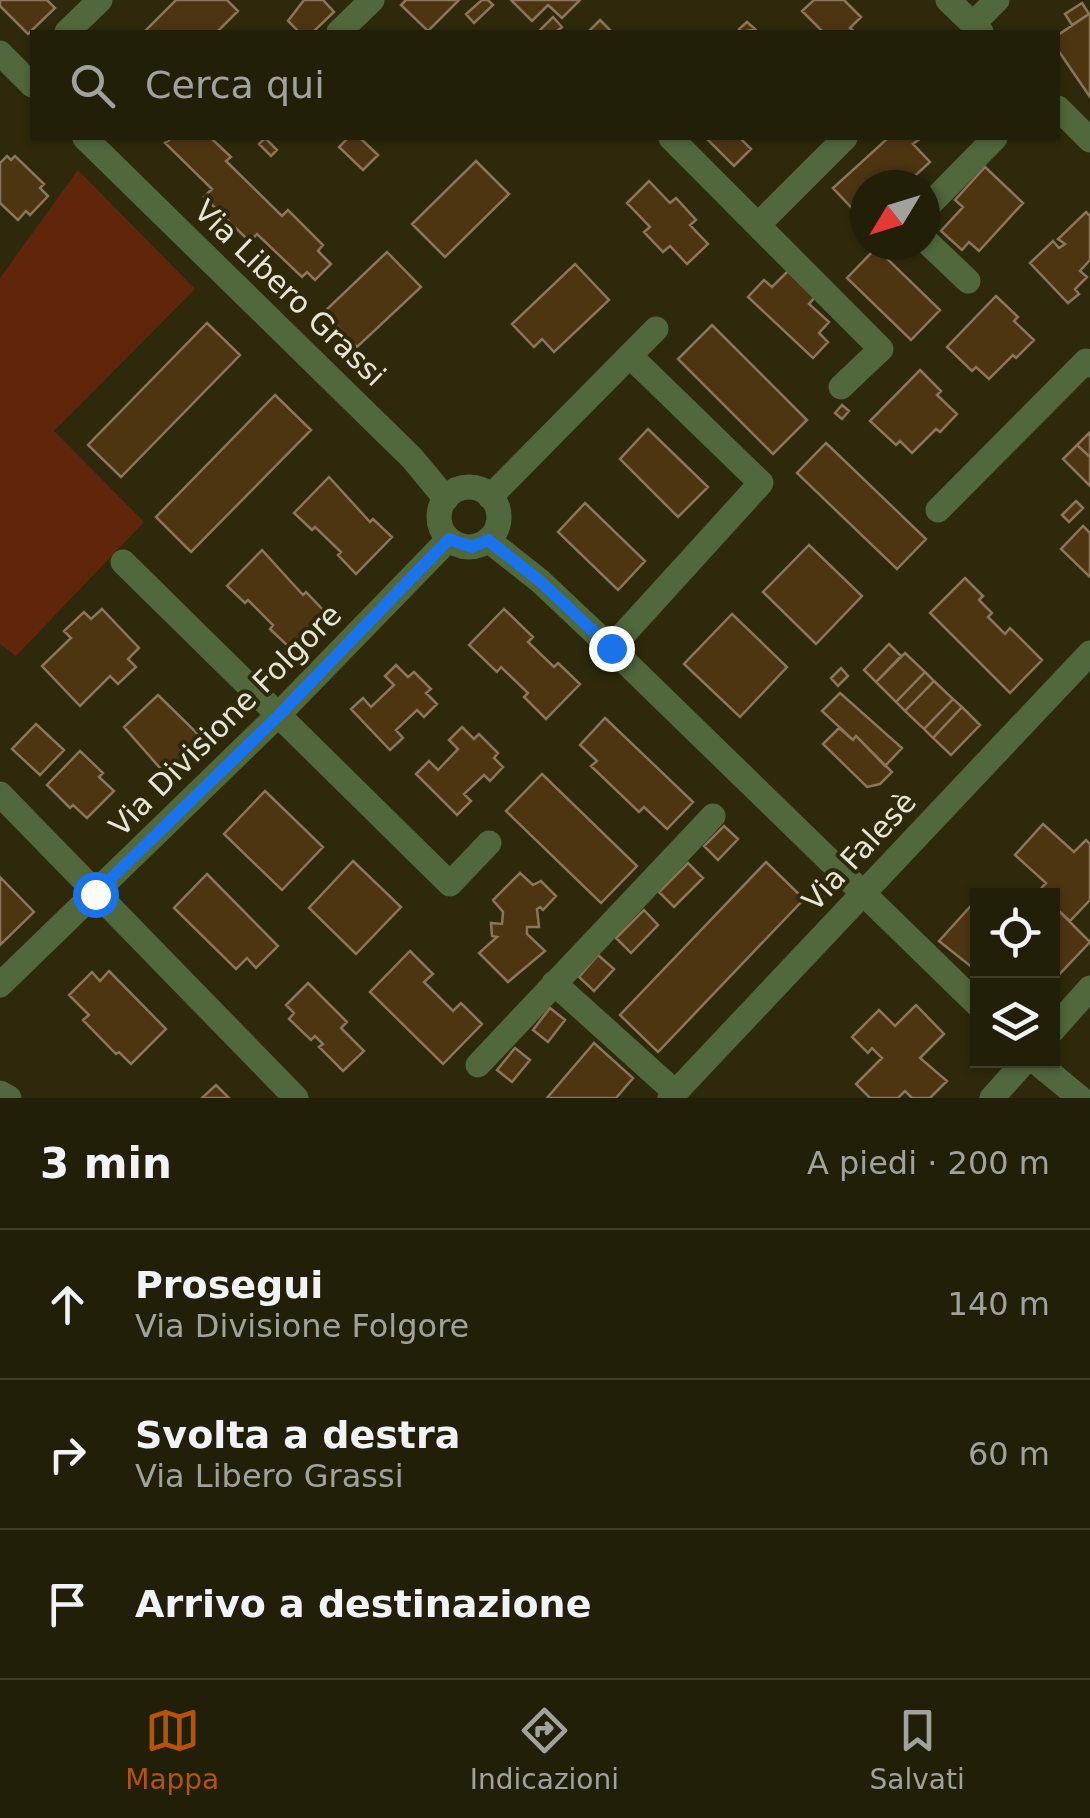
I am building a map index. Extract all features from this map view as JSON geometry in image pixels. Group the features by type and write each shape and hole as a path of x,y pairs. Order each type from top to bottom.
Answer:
{"street":[{"path":"69,30 100,0"},
{"path":"341,30 372,0"},
{"path":"963,21 997,0"},
{"path":"0,53 29,76"},
{"path":"1060,110 1090,140"},
{"name":"Via Libero Grassi","path":"87,140 412,458 446,499"},
{"path":"673,140 882,348 841,387"},
{"path":"760,224 843,140"},
{"path":"940,194 993,140"},
{"path":"940,255 968,282"},
{"path":"490,497 656,329"},
{"path":"611,648 762,483 630,356"},
{"path":"938,510 1086,361 1090,365"},
{"path":"463,488 478,489 490,497 498,517 488,540 472,547 449,539 439,520 446,499 463,488"},
{"name":"Via Divisione Folgore","path":"0,985 278,716 449,539"},
{"path":"488,540 540,581 611,648 970,997"},
{"path":"124,562 450,884 489,844"},
{"name":"Via Falesè","path":"554,983 672,1095 1090,654"},
{"path":"0,794 296,1098"},
{"path":"478,1065 714,816"},
{"path":"1060,1021 1090,988"},
{"path":"992,1098 1019,1068"},
{"path":"1044,1068 1080,1098"},
{"path":"0,1093 8,1098"}],"shaded area":[{"path":"78,170 195,289 54,431 144,522 16,656 0,644 0,278"}],"building":[{"path":"0,0 47,0 55,8 28,34 0,6"},
{"path":"176,0 227,0 238,11 219,30 146,30"},
{"path":"304,0 323,0 334,12 315,30 297,30 288,21"},
{"path":"406,0 459,0 429,30 401,5"},
{"path":"482,0 493,5 474,23 466,14"},
{"path":"511,0 580,0 562,18 548,5 532,21"},
{"path":"814,0 844,0 861,17 850,28 852,30 821,30 802,11"},
{"path":"1082,3 1089,14 1072,25 1065,14"},
{"path":"1090,15 1090,97 1060,53 1060,34"},
{"path":"553,17 562,27 558,30 540,30"},
{"path":"600,20 610,30 590,30"},
{"path":"747,22 755,29 740,30"},
{"path":"213,140 231,157 226,161 282,216 288,210 323,245 318,251 331,264 315,280 307,272 302,277 257,234 250,242 204,197 212,189 165,143"},
{"path":"267,140 277,150 271,156 259,144"},
{"path":"346,140 362,140 378,155 363,170 339,147"},
{"path":"708,140 742,140 751,149 734,166"},
{"path":"886,140 918,140 913,144 930,162 921,170 853,170"},
{"path":"7,156 11,160 15,156 44,184 40,188 48,196 30,215 26,211 18,220 0,203 0,163"},
{"path":"476,161 509,194 445,257 412,224"},
{"path":"985,167 1023,203 979,251 969,242 962,250 941,231 963,207 955,200"},
{"path":"850,173 850,206 833,188"},
{"path":"649,181 670,203 676,198 696,220 690,225 708,244 687,264 670,246 663,252 644,232 650,227 627,203"},
{"path":"1086,212 1090,216 1090,260 1080,271 1087,277 1075,289 1079,294 1068,303 1030,263 1053,241 1059,248 1065,244 1058,239"},
{"path":"387,252 421,287 357,347 324,312"},
{"path":"864,260 888,260 940,310 911,340 847,278"},
{"path":"575,264 609,300 554,352 542,339 534,347 512,324"},
{"path":"788,271 815,297 809,304 829,322 819,333 828,342 813,358 748,297 764,280 772,287"},
{"path":"996,296 1034,340 989,379 976,367 972,371 947,347"},
{"path":"207,323 240,355 121,477 88,445"},
{"path":"712,325 807,420 773,454 678,359"},
{"path":"920,370 941,391 937,395 957,414 912,453 900,441 896,445 870,421"},
{"path":"275,395 311,430 191,552 156,517"},
{"path":"842,405 849,411 842,419 835,413"},
{"path":"648,429 708,487 678,517 620,459"},
{"path":"1090,432 1090,457 1077,445"},
{"path":"826,443 926,539 897,569 797,473"},
{"path":"1077,445 1090,457 1090,486 1063,459"},
{"path":"329,477 370,522 373,519 392,537 356,574 338,555 341,552 294,513"},
{"path":"1076,501 1083,508 1069,522 1062,515"},
{"path":"585,503 645,561 618,590 558,532"},
{"path":"1083,526 1090,533 1090,577 1061,549"},
{"path":"809,545 862,596 816,644 763,592"},
{"path":"262,550 303,595 306,592 324,611 289,647 248,600 245,603 227,586"},
{"path":"965,578 983,596 979,600 992,613 988,617 1005,634 1010,628 1042,660 1010,693 930,613"},
{"path":"102,609 139,648 128,659 136,667 118,684 110,676 80,706 42,666 71,638 64,631 84,612 91,619"},
{"path":"504,609 533,637 528,642 554,667 558,663 580,684 546,719 524,697 528,693 501,667 497,672 469,645"},
{"path":"732,614 787,667 740,717 684,664"},
{"path":"889,644 901,656 876,682 864,670"},
{"path":"905,653 925,672 896,702 876,682"},
{"path":"396,665 408,677 414,672 431,689 426,693 437,704 424,717 417,710 396,730 403,738 390,750 351,709 363,698 371,707 394,685 385,676"},
{"path":"841,668 848,676 838,686 831,678"},
{"path":"925,672 934,681 905,711 896,702"},
{"path":"934,681 953,699 924,729 905,711"},
{"path":"840,693 902,748 885,766 856,736 853,740 822,711"},
{"path":"158,695 205,741 173,776 163,765 160,768 124,727"},
{"path":"953,699 962,707 933,738 924,729"},
{"path":"962,707 980,725 951,755 933,738"},
{"path":"605,718 693,802 667,829 644,807 639,812 591,766 597,761 580,745"},
{"path":"36,724 64,750 40,775 12,749"},
{"path":"462,727 474,739 479,734 498,753 494,758 503,767 490,781 484,775 464,794 471,801 457,815 416,774 429,761 438,770 458,749 449,740"},
{"path":"839,728 853,740 856,736 892,772 880,784 867,787 823,744"},
{"path":"80,751 103,773 99,777 114,791 87,818 73,805 70,808 47,785"},
{"path":"542,774 637,866 601,903 506,811"},
{"path":"265,791 323,847 282,890 224,834"},
{"path":"1043,824 1074,852 1086,840 1090,844 1090,900 1070,921 1060,912 1060,888 1041,888 1046,883 1015,855"},
{"path":"724,826 738,839 718,860 704,846"},
{"path":"353,861 401,907 356,954 309,908"},
{"path":"766,862 804,899 658,1052 620,1015"},
{"path":"688,863 703,878 674,907 659,892"},
{"path":"520,873 533,885 541,881 556,896 543,910 537,909 539,927 527,927 527,934 545,951 508,982 479,953 497,937 492,936 491,923 502,924 503,912 493,900"},
{"path":"207,874 278,946 256,968 247,958 236,969 174,908"},
{"path":"0,877 34,912 0,945"},
{"path":"970,907 970,966 939,941"},
{"path":"644,910 658,925 631,953 616,938"},
{"path":"1060,912 1090,942 1060,974"},
{"path":"410,951 433,974 424,982 453,1011 461,1003 482,1024 443,1064 370,992"},
{"path":"598,955 614,969 594,991 579,977"},
{"path":"109,971 166,1029 131,1064 83,1020 89,1015 69,995 92,972 100,981"},
{"path":"308,983 347,1022 341,1028 364,1051 343,1071 319,1047 323,1044 315,1036 311,1040 289,1019 294,1013 286,1005"},
{"path":"916,1005 944,1034 920,1058 947,1081 930,1098 912,1098 905,1091 898,1098 870,1098 856,1084 882,1058 872,1048 868,1053 852,1037 879,1010 895,1026"},
{"path":"550,1008 565,1020 548,1042 533,1030"},
{"path":"594,1043 633,1078 616,1098 547,1098"},
{"path":"515,1048 530,1060 512,1082 497,1070"},
{"path":"216,1085 229,1098 202,1098"}],"route":[{"path":"95,894 278,716 449,539 464,547 488,540 540,581 611,648"}]}
